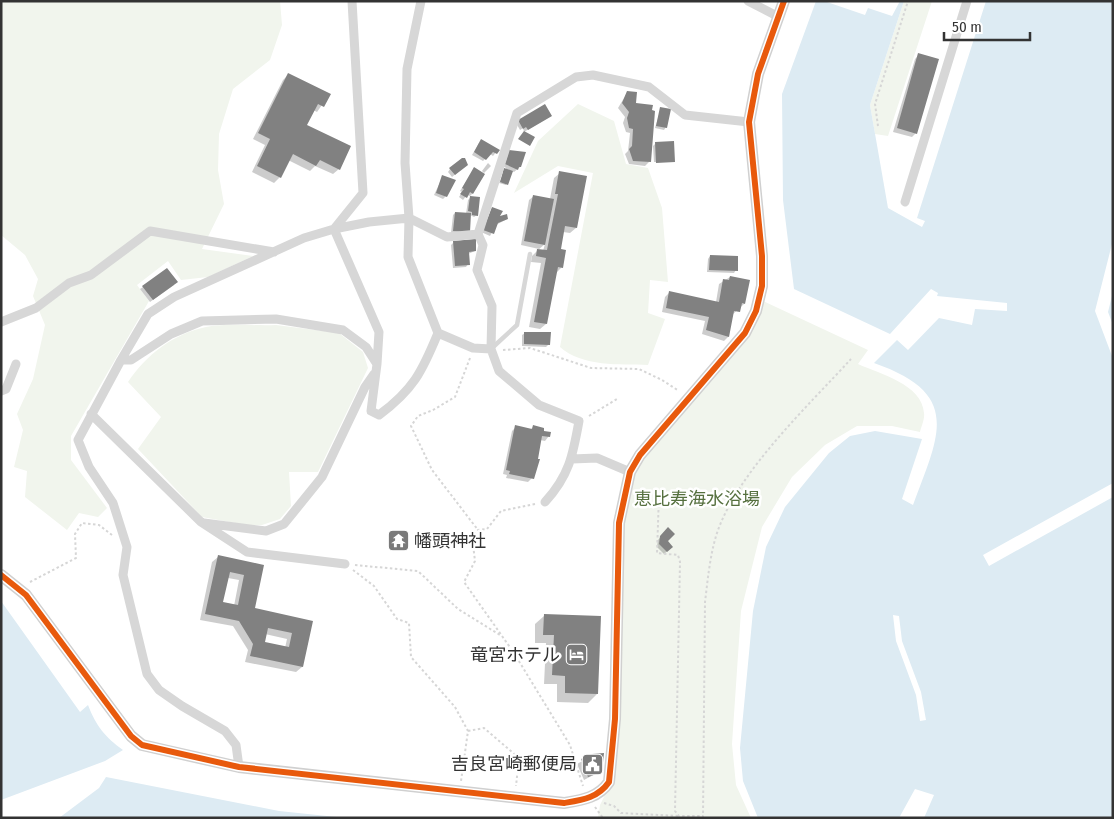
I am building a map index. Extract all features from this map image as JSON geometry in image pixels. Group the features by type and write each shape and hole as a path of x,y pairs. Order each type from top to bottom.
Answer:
{"street":[{"path":"334,229 363,193 352,1"},
{"path":"334,229 379,332 371,411 379,415 395,403 422,373 438,333 408,257 409,218 405,163 407,69 421,1"},
{"path":"748,1 778,16"},
{"path":"1,575 19,588 131,736 142,745 239,767 564,804 590,798 603,790 609,782 615,719 619,523 630,472 649,442 745,333 756,311 762,286 762,256 749,122 758,74 784,1"},
{"path":"904,202 967,1"},
{"path":"545,502 560,486 572,459 579,421 540,404 500,371 492,352 492,306 477,270 483,245 478,234 517,113 576,77 593,74 649,87 685,115 749,122"},
{"path":"239,767 236,745 225,731 159,690 148,674 123,575 127,547 113,503 89,467 78,440 120,360 148,314 174,297 274,252 334,229 369,222 409,218 447,237 478,234"},
{"path":"1,322 36,308 69,282 91,276 150,232 274,252"},
{"path":"120,360 131,360 171,334 202,321 276,319 343,330 366,347 376,368"},
{"path":"438,333 474,348 492,352"},
{"path":"1,391 6,389 16,364"},
{"path":"201,522 266,531 284,524 322,477 376,368"},
{"path":"91,414 201,522 247,552 345,564"},
{"path":"572,459 597,458 630,472"}],"lane":[{"path":"492,352 517,325 530,254"}],"path":[{"path":"878,126 875,104 908,1"},
{"path":"474,348 455,397 434,410 418,416 411,426 432,470 478,530"},
{"path":"492,352 530,348 591,368 639,369 662,380 689,398"},
{"path":"545,502 501,511 487,529 478,530 472,536 475,561 464,582 502,636 570,745 590,798 606,805 614,806 621,814 703,817 705,602 709,566 718,530 739,489 776,442 851,360"},
{"path":"579,421 617,399"},
{"path":"659,495 657,553 678,555 680,562 675,811 680,816"},
{"path":"19,588 76,558 75,534 82,523 99,525 127,547"},
{"path":"345,564 418,571 458,609 502,636"},
{"path":"345,564 374,586 398,619 409,623 411,657 455,707 468,731 460,786"},
{"path":"468,731 484,728 519,758 515,798"}],"green space":[{"path":"1,1 280,1 282,25 270,60 233,89 219,134 218,170 224,204 202,249 253,256 208,277 181,280 168,261 137,285 149,301 71,436 71,460 107,508 98,517 79,513 67,530 25,497 27,471 14,467 23,430 17,414 33,379 45,325 33,296 38,279 25,255 1,235"},
{"path":"904,1 932,1 888,136 875,134 870,105"},
{"path":"578,104 614,121 626,164 648,168 662,208 668,282 650,280 648,313 665,319 648,365 590,361 579,358 560,347 593,173 558,166 514,193 538,141"},
{"name":"恵比寿海水浴場","path":"759,299 868,350 858,364 899,381 916,395 921,403 924,415 920,432 892,426 857,426 825,445 792,477 762,527 741,611 732,744 736,785 751,818 598,818 600,805 607,791 619,523 630,472 745,333"},
{"path":"223,325 276,325 339,333 363,352 368,368 318,472 289,472 291,506 280,519 262,525 246,525 202,517 138,449 161,417 128,382 143,363 161,347 194,330"}],"shaded area":[{"path":"816,1 824,1 865,15 868,8 892,16 900,1 904,1 870,105 888,208 922,227 925,221 917,218 986,1 1113,1 1113,818 924,818 934,795 915,789 899,818 758,818 743,781 740,748 753,611 766,547 785,507 829,453 850,436 875,431 922,439 902,499 913,505 936,437 937,419 932,403 921,388 902,375 874,363 897,340 908,350 939,318 972,325 975,309 1007,311 1007,303 937,296 938,293 931,289 890,334 794,289 783,200 782,94"},
{"path":"1,601 80,712 88,705 94,719 102,730 123,750 105,761 1,800"},
{"path":"106,777 279,811 346,818 59,818 99,788"}],"pier":[{"path":"1113,240 1113,292 1108,312 1113,325 1112,356 1095,311"},
{"path":"1113,483 1113,497 989,566 983,555"},
{"path":"893,615 899,616 902,641 921,692 926,720 920,721 916,695 896,641"}],"building":[{"path":"918,53 939,59 917,134 897,128"},
{"path":"288,73 331,94 324,107 318,104 307,125 351,146 340,170 320,160 316,166 293,154 281,178 257,166 270,139 258,133"},
{"path":"627,91 637,92 636,103 653,105 652,110 655,111 651,162 633,161 629,149 632,146 633,129 629,128 627,118 629,112 622,103"},
{"path":"545,104 552,116 528,130 526,127 523,129 518,120"},
{"path":"660,107 671,109 667,128 656,126"},
{"path":"524,131 535,137 530,146 518,139"},
{"path":"481,139 500,150 497,154 493,152 486,160 474,152"},
{"path":"674,141 675,162 656,163 655,142"},
{"path":"509,150 526,152 521,167 518,170 505,164"},
{"path":"462,158 465,158 468,165 455,175 449,168"},
{"path":"474,167 485,174 473,194 470,192 467,198 460,194"},
{"path":"504,168 513,171 508,185 500,182"},
{"path":"559,171 587,176 577,228 565,226 561,249 566,250 563,268 558,267 547,324 534,322 546,258 536,256 537,249 547,250 558,194 555,194"},
{"path":"442,175 456,180 447,197 436,193"},
{"path":"533,195 554,199 545,245 524,241"},
{"path":"470,196 480,197 478,216 472,215 472,212 468,211"},
{"path":"492,207 503,211 500,216 507,214 508,219 498,223 494,234 483,230"},
{"path":"455,212 471,213 470,232 453,231"},
{"path":"476,239 476,251 469,252 470,265 455,266 453,241"},
{"path":"710,255 738,256 738,271 709,270"},
{"path":"167,268 178,282 153,300 142,286"},
{"path":"730,276 750,280 745,304 742,303 740,312 734,311 729,337 706,330 709,317 666,308 669,291 719,302 723,279 729,280"},
{"path":"524,332 551,332 550,345 524,344"},
{"path":"515,425 532,429 533,425 544,428 544,431 551,432 550,437 542,436 538,459 540,459 534,479 509,474 510,471 506,470"},
{"path":"668,527 675,534 668,541 673,547 667,552 659,544 660,536"},
{"path":"218,555 264,565 255,608 313,621 303,667 250,656 253,644 239,621 205,614","holes":["230,572 244,575 238,605 223,602","268,628 292,633 289,647 265,642"]},
{"name":"竜宮ホテル","path":"544,614 601,616 598,694 565,693 565,676 552,675 554,635 543,635"},
{"path":"604,753 602,772 588,777 581,759 592,754"}],"cycle path":[{"path":"1,575 26,595 131,736 142,745 239,767 564,803 583,799 600,792 609,782 615,719 619,523 630,472 640,455 745,333 756,311 762,286 762,256 749,122 758,74 784,1"}],"place":[{"name":"幡頭神社","path":"398,541"},
{"name":"竜宮ホテル","path":"576,655"},
{"name":"吉良宮崎郵便局","path":"593,764"}]}
